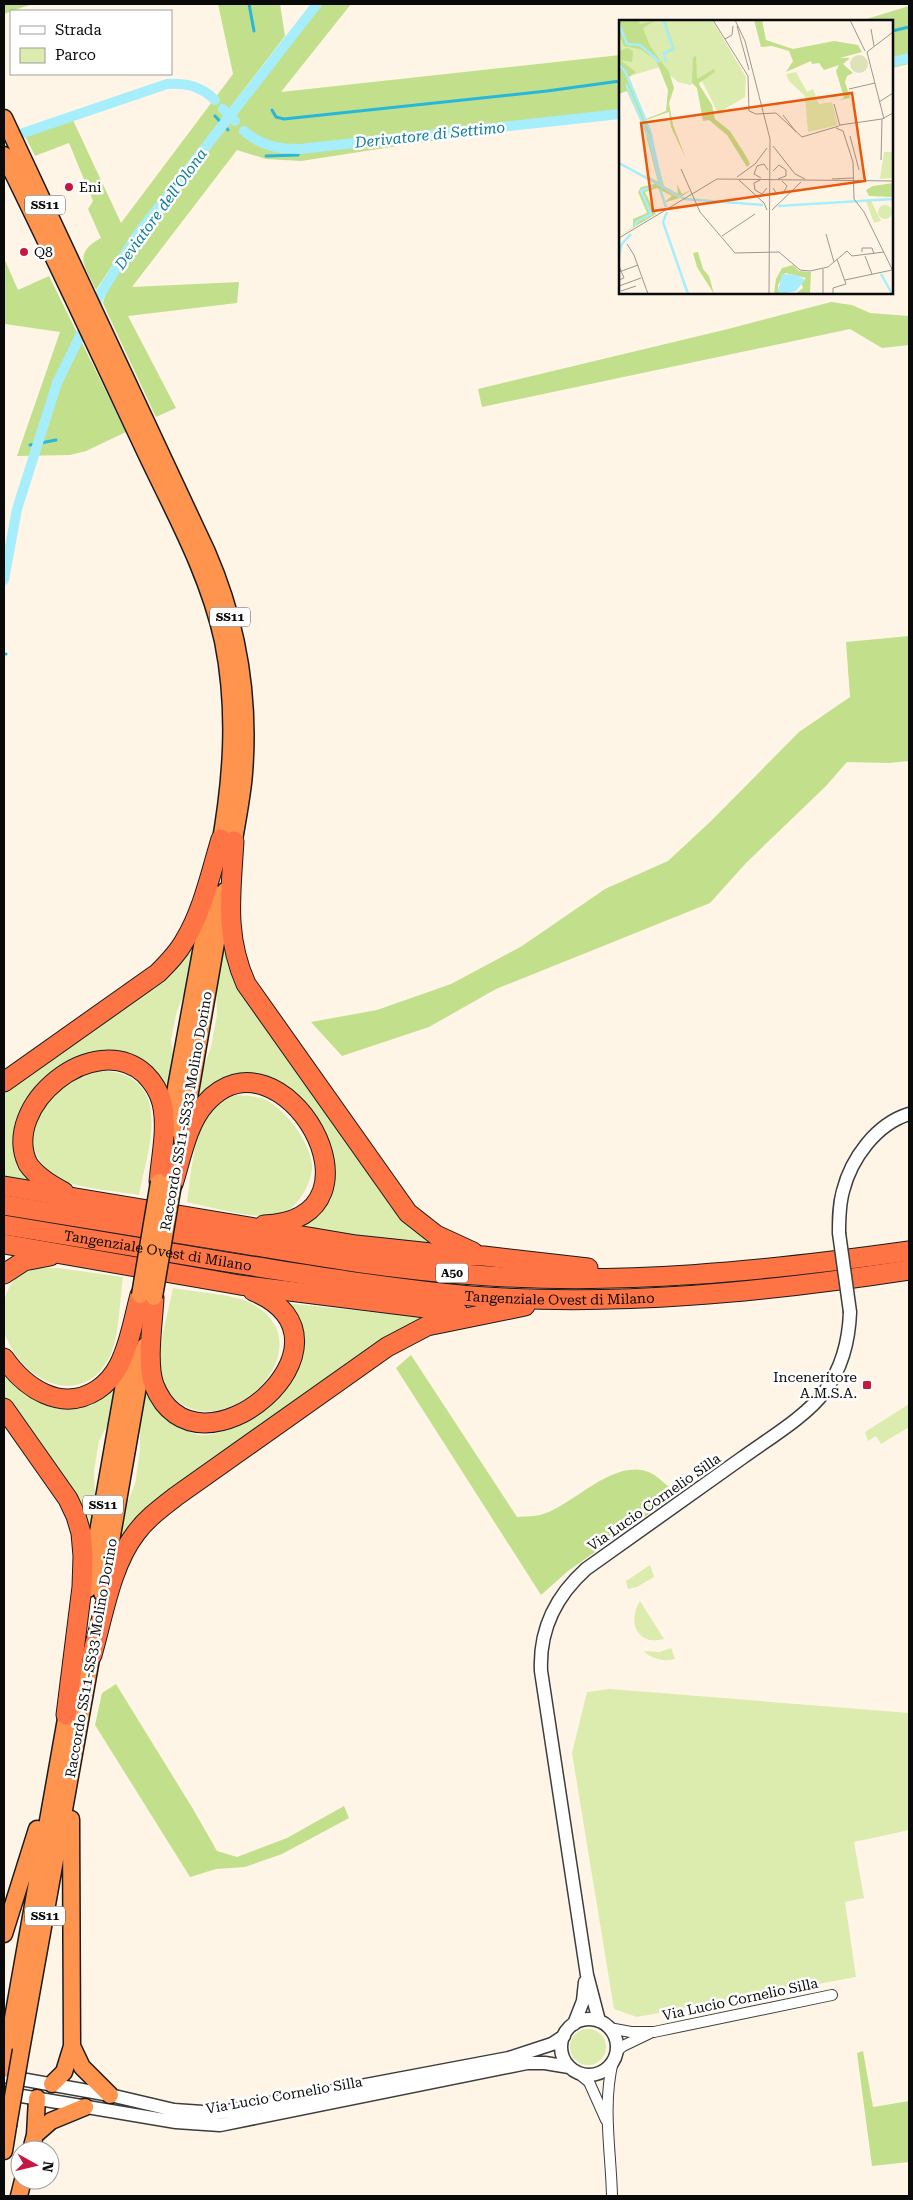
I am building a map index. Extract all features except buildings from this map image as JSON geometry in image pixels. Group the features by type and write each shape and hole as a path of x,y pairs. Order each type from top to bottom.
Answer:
{"highway":[{"name":"SS11","path":"4,118 81,299 97,348 135,413"},
{"name":"SS11","path":"4,155 81,299 105,333 135,413"},
{"name":"Raccordo SS11-SS33 Molino Dorino","path":"4,2069 14,2049 70,1781 92,1655 166,1183 228,840 244,773 246,734 244,700 236,639 216,571 135,413"},
{"path":"4,1082 158,973 174,956 186,940 228,840"},
{"path":"228,840 231,929 234,950 246,984 408,1213 436,1235 484,1256"},
{"path":"74,1198 51,1186 28,1164 22,1151 21,1126 24,1115 42,1090 65,1072 95,1060 110,1059 124,1061 139,1069 158,1090 164,1118 166,1183"},
{"path":"166,1183 196,1117 213,1096 230,1087 248,1083 262,1084 273,1089 298,1109 315,1132 325,1157 325,1183 320,1196 304,1214 280,1224 250,1226"},
{"path":"4,1186 366,1246 450,1255 484,1256 654,1276"},
{"name":"Tangenziale Ovest di Milano","path":"4,1204 399,1268 553,1279 760,1270 909,1251"},
{"name":"Tangenziale Ovest di Milano","path":"4,1225 388,1287 471,1296 566,1299 678,1296 753,1290 909,1270"},
{"path":"4,1244 240,1285 432,1310 482,1313"},
{"path":"4,1274 24,1261 38,1257 64,1254"},
{"path":"147,1296 151,1370 154,1384 166,1404 175,1412 193,1420 216,1422 244,1412 261,1402 282,1380 290,1366 293,1352 292,1330 283,1311 261,1294 240,1285"},
{"name":"Raccordo SS11-SS33 Molino Dorino","path":"4,2151 8,2126 14,2049 66,1714 147,1296"},
{"path":"4,1358 13,1371 44,1395 61,1400 76,1399 90,1394 112,1376 120,1364 147,1296"},
{"path":"92,1655 121,1560 136,1533 149,1518 175,1497 387,1347 427,1326 482,1313 566,1299"},
{"path":"4,1408 68,1499 81,1533 83,1556 82,1587 66,1714"},
{"path":"4,1934 35,1838 63,1738"},
{"path":"52,2084 64,2072 72,2046 70,1781"},
{"path":"72,2046 82,2067 110,2095"},
{"path":"33,2140 37,2098"},
{"path":"35,2140 50,2121 85,2107"}],"street":[{"name":"Via Lucio Cornelio Silla","path":"615,2057 616,2040 604,2025 587,1975 541,1671 541,1655 547,1624 563,1593 586,1568 775,1434 808,1409 824,1393 834,1378 842,1360 850,1312 839,1234 839,1212 843,1191 853,1165 874,1137 887,1125 909,1114"},
{"name":"Via Lucio Cornelio Silla","path":"4,2076 35,2080 110,2095 174,2110 218,2113 509,2058 552,2044 564,2036 574,2024 583,2001 587,1975"},
{"name":"Via Lucio Cornelio Silla","path":"574,2024 586,2020 631,2032 654,2032 832,1995"},
{"name":"Via Lucio Cornelio Silla","path":"4,2094 176,2122 220,2125 527,2064 545,2063 588,2075 600,2073 623,2046 654,2032"},
{"path":"564,2036 561,2048 562,2054 573,2070 589,2082 607,2123"},
{"path":"612,2196 607,2123 608,2093 615,2057"},
{"path":"35,2080 37,2098"},
{"path":"37,2098 52,2084"}],"green space":[{"path":"4,4 32,4 10,10 10,12 4,14"},
{"path":"218,4 280,4 285,36 133,234 96,290 85,267 84,255 92,244 101,238 88,209 93,201 69,143 35,156 25,136 72,118 121,223 233,74"},
{"path":"322,4 351,4 281,92 619,55 619,117 489,132 301,161 266,159 237,150 132,287 239,282 237,303 128,316 176,408 156,417 103,303 106,292 142,237 235,113"},
{"path":"909,6 909,64 893,68 893,20 863,20"},
{"path":"4,258 18,290 49,276 126,432 86,451 70,455 17,456 60,332 5,324"},
{"path":"831,302 852,305 870,313 909,316 909,345 882,348 850,329 482,407 478,389 728,329"},
{"path":"909,636 909,761 889,763 847,762 826,786 746,863 710,903 496,989 429,1027 342,1056 311,1022 377,1010 451,984 522,946 605,889 668,861 710,822 799,732 850,697 846,642"},
{"path":"224,935 230,955 424,1235 437,1248 291,1227 332,1171 278,1085 195,1102 201,1074 211,1047 217,1014 216,986"},
{"path":"197,937 189,981 177,1011 171,1039 174,1067 168,1098 113,1054 22,1110 16,1132 17,1148 36,1183 4,1180 4,1087"},
{"path":"101,1070 131,1078 142,1088 149,1101 151,1132 139,1195 77,1185 60,1179 50,1172 36,1153 33,1143 33,1132 35,1120 40,1109 53,1094 65,1085"},
{"path":"236,1095 259,1098 274,1105 295,1127 310,1155 312,1170 306,1188 291,1208 274,1215 255,1216 187,1202 196,1143 204,1121 215,1107"},
{"path":"37,1268 58,1268 123,1277 113,1348 101,1371 89,1380 76,1385 49,1382 36,1375 24,1365 7,1340 4,1331 4,1302 6,1294 18,1276"},
{"path":"173,1288 224,1295 243,1300 251,1303 272,1321 279,1342 275,1364 262,1384 243,1401 220,1410 197,1410 175,1399 166,1388 162,1381 159,1365"},
{"path":"285,1303 430,1318 119,1543 126,1506 135,1484 140,1451 140,1427 146,1390 155,1408 166,1420 199,1435 211,1435 226,1430 258,1412 285,1387 294,1375 297,1363 293,1333"},
{"path":"411,1355 517,1517 543,1514 555,1509 609,1476 637,1469 651,1473 669,1487 660,1506 568,1571 541,1595 396,1368"},
{"path":"4,1371 26,1394 49,1406 73,1408 91,1406 116,1385 109,1422 99,1441 94,1471 95,1496 89,1536 79,1503 4,1395"},
{"path":"909,1404 909,1427 881,1444 876,1436 868,1441 865,1432"},
{"path":"650,1565 654,1577 637,1587 628,1589 626,1581"},
{"path":"640,1601 664,1639 647,1639 641,1636 637,1630 634,1617"},
{"path":"671,1648 675,1659 671,1660 654,1658 644,1651 660,1652"},
{"path":"116,1684 217,1851 237,1857 287,1838 344,1806 349,1818 282,1854 245,1867 216,1869 190,1877 95,1725 102,1693"},
{"path":"610,1689 909,1713 909,1830 854,1842 864,1898 845,1902 856,1977 637,2017 614,2009 572,1753 587,1692"},
{"path":"588,2029 595,2030 601,2034 605,2040 605,2054 601,2060 595,2064 588,2065 581,2064 575,2060 571,2054 570,2047 571,2040 575,2034 581,2030"},
{"path":"863,2051 873,2107 909,2101 909,2162 872,2166 857,2053"}],"waterway":[{"path":"249,4 254,31"},
{"name":"Deviatore dell'Olona","path":"4,580 17,509 57,383 101,293 137,235 317,4"},
{"path":"893,31 909,27"},
{"name":"Derivatore di Settimo","path":"893,62 909,58"},
{"path":"272,110 276,117 284,119 547,91 619,81"},
{"name":"Derivatore di Settimo","path":"23,133 167,84 193,86 204,91 215,100"},
{"name":"Deviatore dell'Olona","path":"223,109 235,121"},
{"name":"Derivatore di Settimo","path":"244,131 270,146 300,149 619,114"},
{"name":"Deviatore dell'Olona","path":"215,116 228,130"},
{"path":"266,156 298,155 300,149"},
{"path":"30,445 56,440"}],"place":[{"name":"Eni","path":"69,187"},
{"name":"Q8","path":"24,252"},
{"name":"Inceneritore A.M.S.A.","path":"867,1385"}]}
